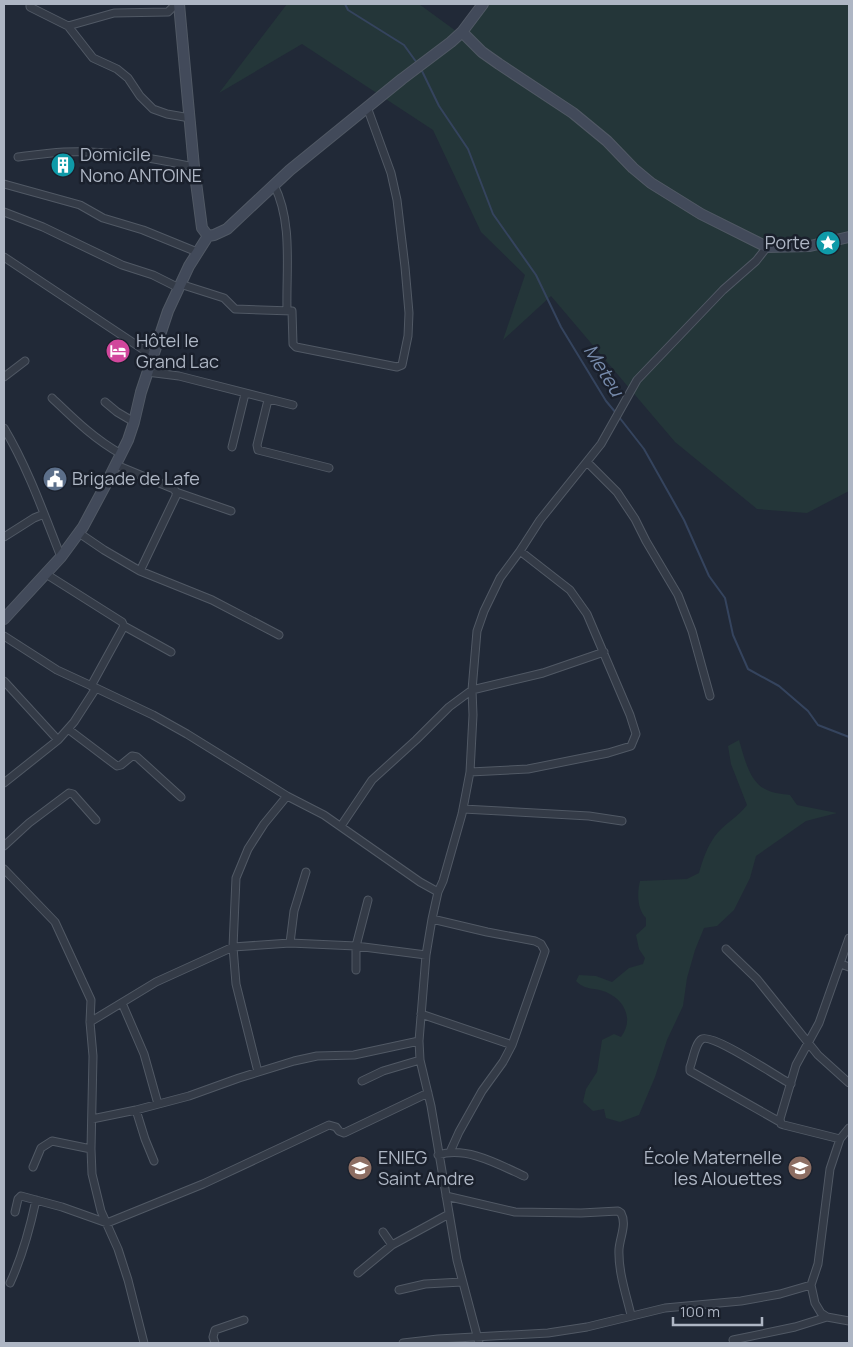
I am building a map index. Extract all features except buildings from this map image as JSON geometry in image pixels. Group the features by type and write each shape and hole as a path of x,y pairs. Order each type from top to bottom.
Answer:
{"street":[{"path":"30,4 30,8 68,26 93,58 117,69 128,78 146,103 167,114 190,118"},
{"path":"68,26 114,14 168,12 178,4"},
{"path":"178,4 194,167 202,228 208,236"},
{"path":"4,619 62,557 79,533 116,465 134,422 147,372 168,311 208,236 227,229 274,185 367,107 462,32 483,4"},
{"path":"462,32 482,52 572,114 606,141 651,183 701,214 767,247 810,246 849,237"},
{"path":"4,212 43,227 122,265 180,286 224,298 235,308 287,310 292,312 293,344 296,347 397,367 402,365 408,336 409,313 406,267 397,200 391,173 367,107"},
{"path":"18,157 64,152 93,152 154,159 194,167"},
{"path":"4,184 80,205 103,218 143,230 198,252"},
{"path":"274,185 280,196 286,226 287,310"},
{"path":"478,1340 462,1282 428,1093 420,1060 419,1041 426,955 432,919 438,892 443,881 463,809 470,772 473,715 472,690 477,632 484,611 500,578 540,520 601,444 627,394 645,369 767,247"},
{"path":"4,257 153,356"},
{"path":"4,377 25,361"},
{"path":"147,372 188,379 294,406"},
{"path":"232,447 245,394"},
{"path":"52,398 84,429 102,443 121,454"},
{"path":"268,400 257,445 258,450 329,468"},
{"path":"105,402 134,422"},
{"path":"4,428 12,442 62,557"},
{"path":"4,446 12,442"},
{"path":"587,462 617,492 635,519 678,596 692,631 710,696"},
{"path":"116,465 174,489 176,492 231,511"},
{"path":"140,571 176,496 176,492"},
{"path":"4,537 34,518 44,514"},
{"path":"79,533 140,571 212,600 279,635"},
{"path":"470,772 528,769 608,753 631,746 636,734 630,715 587,614 570,590 520,551"},
{"path":"46,574 122,622 124,626 171,652"},
{"path":"4,783 58,740 74,722 94,687 124,626"},
{"path":"4,636 57,670 153,715 187,734 287,796 324,815 420,882 438,892"},
{"path":"341,826 372,780 416,740 448,707 472,690 543,673 604,652"},
{"path":"4,681 58,740"},
{"path":"68,729 117,766 132,756 137,757 181,797"},
{"path":"4,846 29,823 69,793 73,794 96,820"},
{"path":"258,1072 236,984 233,947 236,878 241,861 264,824 287,796"},
{"path":"463,809 590,816 622,821"},
{"path":"4,869 55,922 91,1000 90,1022 93,1056 92,1174 97,1197 128,1280 144,1343"},
{"path":"290,943 294,911 306,872"},
{"path":"356,970 356,946 368,900"},
{"path":"432,919 535,941 541,944 545,950 512,1045 503,1062 482,1091 450,1152"},
{"path":"780,1122 796,1065 819,1023 849,938"},
{"path":"90,1022 156,982 233,947 290,943 356,946 426,955"},
{"path":"726,949 757,979 818,1055 849,1083"},
{"path":"841,964 849,966"},
{"path":"122,1002 144,1054 158,1104"},
{"path":"421,1014 512,1045"},
{"path":"790,1084 711,1039 703,1038 699,1041 690,1067 690,1071 702,1079 784,1125 840,1139"},
{"path":"92,1119 190,1096 258,1072 309,1058 354,1054 419,1041"},
{"path":"362,1081 383,1071 420,1060"},
{"path":"14,1212 21,1196 107,1222 203,1184 329,1125 336,1126 339,1131 344,1133 428,1093"},
{"path":"136,1110 154,1161"},
{"path":"849,1128 840,1139 830,1168 818,1264 811,1285 815,1304 821,1313 827,1317 849,1321"},
{"path":"33,1167 41,1148 48,1143 91,1148"},
{"path":"438,1155 450,1152 482,1158 524,1176"},
{"path":"446,1196 515,1212 581,1213 618,1211 621,1213 624,1221 619,1249 620,1263 631,1315"},
{"path":"10,1284 29,1230 36,1200"},
{"path":"358,1273 392,1245 449,1214"},
{"path":"383,1232 392,1245"},
{"path":"399,1290 425,1284 462,1282"},
{"path":"403,1343 438,1339 478,1340 548,1333 587,1327 665,1308 741,1301 811,1285"},
{"path":"733,1340 796,1328 827,1317"},
{"path":"215,1343 212,1337 215,1330 244,1320"}],"shaded area":[{"path":"287,4 419,4 460,34 490,4 849,4 849,491 807,513 757,509 675,442 551,296 503,340 525,275 481,232 433,130 302,44 219,93"},
{"path":"739,740 748,768 761,786 772,792 790,795 797,805 837,813 806,821 756,856 750,878 734,910 717,926 704,928 687,978 683,1006 667,1040 655,1077 639,1115 620,1122 606,1118 604,1109 593,1111 583,1102 586,1089 597,1072 602,1040 614,1034 621,1037 627,1024 626,1011 623,1005 613,996 606,992 583,986 576,981 579,975 596,976 612,982 629,968 643,964 645,958 639,949 636,935 646,926 646,918 641,910 639,901 640,881 687,879 699,873 706,853 715,836 747,805 731,764 728,746"}],"waterway":[{"name":"Meteu","path":"345,4 348,10 404,45 417,63"},
{"name":"Meteu","path":"421,69 439,106 468,149 493,214 536,275 561,327 606,401 616,413"},
{"name":"Meteu","path":"619,417 644,449 684,520 709,576 725,598 733,635 748,669 779,686 808,711 818,725 849,737"}],"place":[{"name":"Domicile Nono ANTOINE","path":"63,165"},
{"name":"Porte","path":"828,243"},
{"name":"Hôtel le Grand Lac","path":"118,351"},
{"name":"Brigade de Lafe","path":"55,479"},
{"name":"ENIEG Saint Andre","path":"360,1168"},
{"name":"École Maternelle les Alouettes","path":"800,1168"}]}
